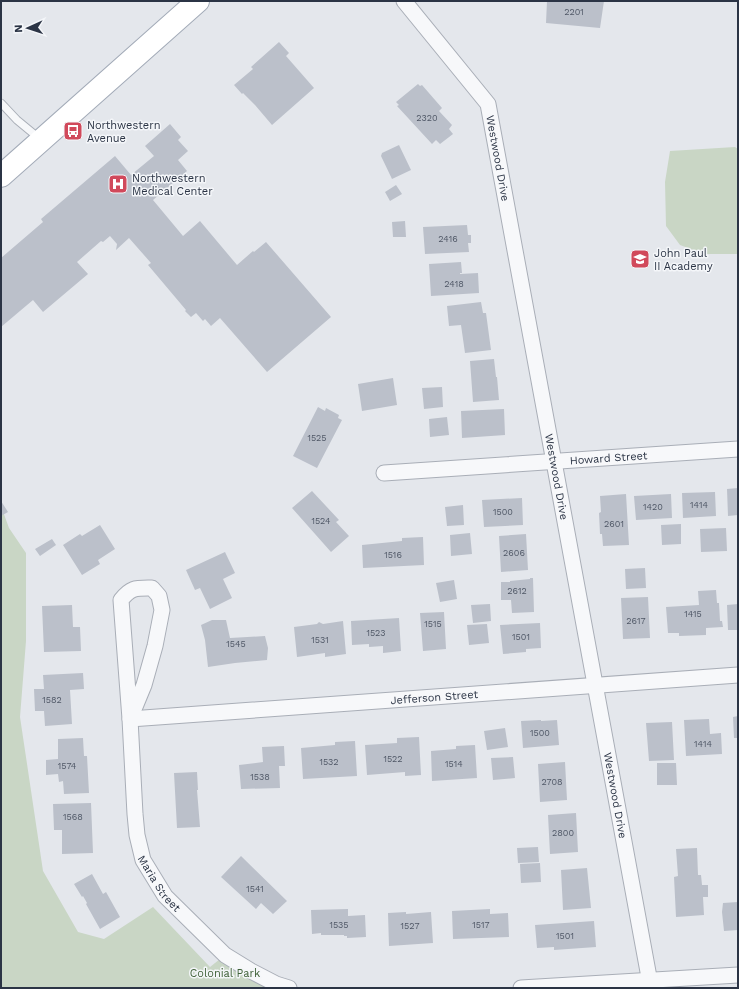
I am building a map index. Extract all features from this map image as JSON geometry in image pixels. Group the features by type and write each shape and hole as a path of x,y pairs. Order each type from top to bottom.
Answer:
{"main road":[{"path":"1,176 198,1"}],"street":[{"name":"Westwood Drive","path":"404,1 488,104 651,984"},
{"name":"Howard Street","path":"384,473 738,449"},
{"name":"Maria Street","path":"130,719 144,685 155,646 162,610 159,596 152,588 140,588 128,591 121,600 137,835 143,860 165,896 225,955 251,972 276,984 289,988"},
{"name":"Jefferson Street","path":"130,719 595,684 738,675"},
{"path":"521,988 651,984 738,975"}],"lane":[{"path":"1,102 17,120 42,141"}],"green space":[{"path":"735,147 738,149 738,254 704,254 680,245 666,226 665,182 670,151"},
{"name":"Colonial Park","path":"1,506 9,528 26,553 26,641 20,717 43,871 78,932 104,939 153,907 210,967 225,955 289,988 1,988"}],"building":[{"path":"547,1 604,1 600,28 546,23"},
{"path":"279,42 289,53 286,56 314,88 272,125 255,105 234,85 253,69 251,67"},
{"path":"418,84 420,86 422,85 442,108 439,111 452,125 449,129 453,134 440,144 436,140 432,144 397,106 399,105 396,102"},
{"path":"170,124 181,137 178,140 188,151 178,160 187,171 153,200 183,236 200,221 237,265 266,242 331,317 267,372 220,318 211,326 205,319 203,321 196,313 191,317 148,265 151,263 129,238 116,250 117,244 110,236 103,242 101,241 77,262 88,274 43,312 33,300 1,327 1,258 43,222 41,219 115,156 131,175 154,156 145,146"},
{"path":"399,145 411,170 392,179 381,156 382,153"},
{"path":"396,185 402,194 390,201 385,192"},
{"path":"405,221 406,237 393,237 392,222"},
{"path":"467,225 468,235 471,235 471,243 468,243 469,252 425,254 423,227"},
{"path":"461,262 462,273 460,274 478,273 479,293 431,296 429,264"},
{"path":"481,302 483,313 486,313 491,350 465,353 461,325 449,326 447,306"},
{"path":"494,359 499,400 473,402 470,361"},
{"path":"393,378 397,405 362,411 358,384"},
{"path":"442,387 443,407 424,409 422,388"},
{"path":"318,407 325,411 326,408 339,415 338,418 342,420 317,468 293,456"},
{"path":"504,409 505,435 462,438 461,411"},
{"path":"447,417 449,435 430,437 429,419"},
{"path":"738,488 738,515 728,516 727,489"},
{"path":"312,491 339,520 336,522 349,536 331,552 292,508"},
{"path":"715,492 716,516 683,518 682,493"},
{"path":"626,494 629,545 603,546 602,534 600,534 600,496"},
{"path":"671,494 672,518 636,520 634,496"},
{"path":"522,498 523,525 484,527 482,500"},
{"path":"1,501 8,512 1,516"},
{"path":"463,505 464,525 447,526 445,507"},
{"path":"681,524 681,544 662,545 661,525"},
{"path":"100,525 115,549 98,560 100,564 82,575 63,545 80,534 82,536"},
{"path":"726,528 727,551 701,552 700,529"},
{"path":"470,533 472,554 451,556 450,535"},
{"path":"526,534 528,570 501,572 499,536"},
{"path":"423,537 424,565 363,568 362,545 402,541 402,538"},
{"path":"52,539 56,545 40,556 35,549"},
{"path":"225,552 235,573 223,579 232,598 210,609 200,588 195,590 186,570"},
{"path":"645,568 646,588 626,589 625,569"},
{"path":"533,578 534,612 512,613 511,600 501,600 501,582 510,582"},
{"path":"454,580 457,599 440,602 436,583"},
{"path":"716,590 717,603 719,603 720,621 722,621 723,627 706,628 706,635 679,636 679,633 668,633 666,607 699,605 698,591"},
{"path":"648,597 650,638 623,639 621,598"},
{"path":"490,604 491,621 473,623 471,605"},
{"path":"738,604 738,630 728,630 727,605"},
{"path":"72,605 73,627 80,627 81,651 44,652 42,606"},
{"path":"444,612 446,649 423,651 420,613"},
{"path":"399,618 401,651 383,653 383,646 369,647 369,644 352,645 351,621"},
{"path":"212,620 226,620 230,638 265,636 268,648 267,660 208,667 205,640 201,625"},
{"path":"343,621 346,654 325,657 325,653 297,657 294,627 317,624 319,622 323,624"},
{"path":"540,623 541,648 526,649 526,652 503,654 500,625"},
{"path":"487,624 489,643 469,645 467,625"},
{"path":"83,673 84,689 70,690 72,724 45,726 44,711 35,711 34,689 44,689 43,675"},
{"path":"738,716 738,738 734,738 733,717"},
{"path":"709,719 710,734 721,733 722,754 686,756 684,720"},
{"path":"557,720 559,745 523,748 521,721"},
{"path":"672,722 674,760 649,761 646,723"},
{"path":"505,728 508,747 487,750 484,731"},
{"path":"419,737 421,775 405,776 405,772 367,775 365,745 397,743 397,738"},
{"path":"83,738 84,756 87,756 89,793 64,794 63,781 59,782 58,774 46,775 46,760 58,759 58,739"},
{"path":"355,741 357,776 303,779 301,748 335,745 335,742"},
{"path":"475,745 477,778 432,781 431,751 456,749 456,746"},
{"path":"284,746 285,766 279,766 280,788 241,789 239,765 263,762 262,747"},
{"path":"513,757 515,778 493,780 491,758"},
{"path":"565,762 567,800 540,802 538,764"},
{"path":"657,763 676,763 677,785 657,785"},
{"path":"197,772 200,827 177,828 174,773"},
{"path":"91,803 93,853 62,854 62,830 54,830 53,804"},
{"path":"576,813 578,852 550,854 548,815"},
{"path":"538,847 539,862 518,863 517,848"},
{"path":"697,848 698,875 701,875 702,885 708,885 708,897 703,897 704,915 676,917 674,877 678,876 676,849"},
{"path":"241,856 287,901 273,914 261,903 256,909 221,877"},
{"path":"540,863 541,882 521,883 520,864"},
{"path":"587,868 591,908 563,910 561,870"},
{"path":"92,874 103,894 106,892 120,917 100,929 83,896 82,897 74,884"},
{"path":"738,902 738,930 724,931 722,912 723,903"},
{"path":"348,909 348,916 365,915 366,937 347,938 347,936 344,935 321,935 321,933 312,934 311,910"},
{"path":"490,909 490,914 508,913 509,937 453,939 452,911"},
{"path":"406,912 406,914 431,912 433,943 389,946 388,913"},
{"path":"594,921 596,947 554,950 554,947 537,948 535,925"}],"place":[{"name":"Northwestern Avenue","path":"73,131"},
{"name":"Northwestern Medical Center","path":"118,184"},
{"name":"John Paul II Academy","path":"640,259"}]}
